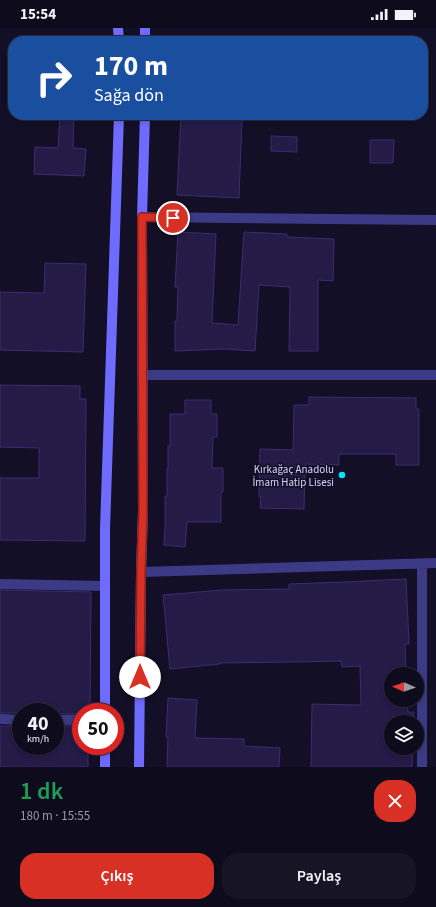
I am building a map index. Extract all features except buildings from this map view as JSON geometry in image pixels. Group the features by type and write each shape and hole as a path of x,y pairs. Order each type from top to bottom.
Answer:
{"main road":[{"path":"105,703 105,521 119,120"},
{"path":"139,767 143,511 142,217 145,120"},
{"path":"105,755 105,767"}],"street":[{"path":"142,217 436,220"},
{"path":"143,375 436,375"},
{"path":"141,572 436,563"},
{"path":"422,564 422,767"},
{"path":"0,584 105,586"},
{"path":"0,719 12,720"}],"place":[{"name":"Kırkağaç Anadolu İmam Hatip Lisesi","path":"342,475"}],"route":[{"path":"140,677 143,511 142,217 173,218"}]}
